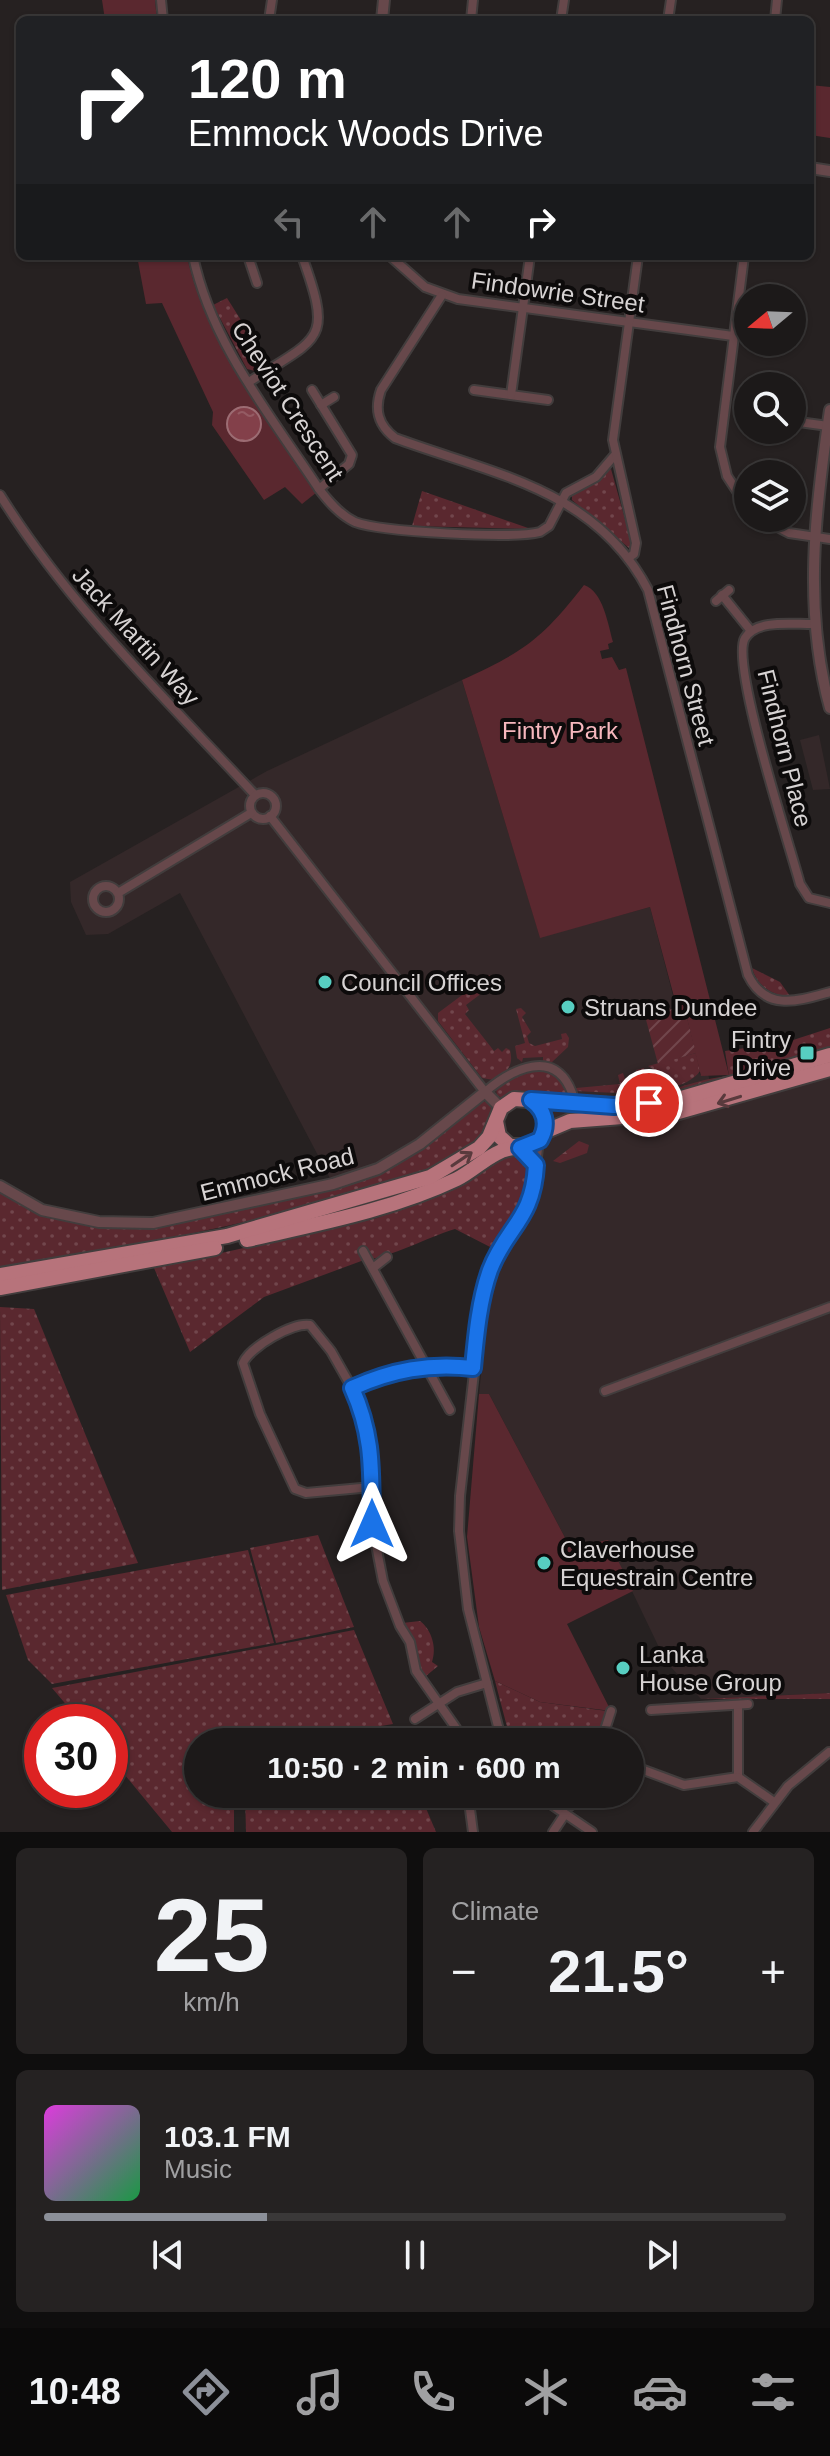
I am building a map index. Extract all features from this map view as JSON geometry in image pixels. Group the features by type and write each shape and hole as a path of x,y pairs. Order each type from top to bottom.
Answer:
{"highway":[{"path":"0,1275 227,1236 370,1197 458,1163 489,1137 498,1115 514,1099 614,1106 678,1099 830,1055"},
{"path":"0,1288 154,1261 339,1218 444,1185 499,1152 519,1148 570,1121 675,1113 830,1069"},
{"path":"531,1100 543,1113 542,1136"},
{"path":"498,1115 499,1136 519,1148"}],"street":[{"name":"Cheviot Crescent","path":"194,260 211,315 249,382 330,504 352,521 395,530 530,535 549,526 562,499"},
{"path":"249,260 257,283"},
{"path":"249,382 307,345 319,325 320,306 303,260"},
{"name":"Findowrie Street","path":"394,260 409,276 442,295 733,336"},
{"path":"511,395 529,260"},
{"path":"628,558 634,554 636,543 614,456 614,420 637,260"},
{"path":"734,487 727,476 720,447 743,260"},
{"name":"Findhorn Street","path":"442,295 381,390 377,400 380,421 395,438 562,499 596,523 628,558 648,590 748,975 760,994 781,1002 830,992"},
{"path":"312,390 352,455 349,464 319,489"},
{"path":"474,390 548,400"},
{"path":"321,405 334,397"},
{"path":"830,410 814,537 816,624 821,676 830,708"},
{"path":"806,423 828,426"},
{"path":"562,499 566,493 596,477 614,456"},
{"name":"Jack Martin Way","path":"0,495 35,551 80,609 255,795 264,792 274,798 276,806 270,816 485,1092 498,1115"},
{"path":"787,532 830,539"},
{"path":"722,595 751,631 760,626 816,624"},
{"name":"Findhorn Place","path":"751,631 745,638 742,655 751,708 800,884 809,898 830,903"},
{"path":"255,795 249,805 251,813 261,819 270,816"},
{"path":"118,893 251,813"},
{"name":"Emmock Road","path":"0,1186 42,1210 99,1222 153,1223 333,1184 378,1169 420,1144 517,1069 542,1065 561,1074 572,1093"},
{"path":"498,1728 468,1609 459,1531 473,1368 490,1271 531,1202 542,1136"},
{"path":"519,1148 536,1165"},
{"path":"363,1251 450,1410"},
{"path":"373,1268 387,1257"},
{"path":"605,1391 830,1307"},
{"path":"372,1487 306,1493 295,1489 260,1414 243,1363 249,1353 298,1326 310,1325 331,1351 352,1388 369,1430 372,1487 372,1524 383,1581 400,1626 410,1642 416,1671 453,1728"},
{"path":"352,1388 379,1376 425,1366 473,1368"},
{"path":"415,1719 457,1692 487,1683"},
{"path":"651,1710 743,1704 738,1777"},
{"path":"606,1728 611,1711"},
{"path":"753,1832 774,1802 829,1752"},
{"path":"644,1770 684,1785 738,1777 774,1802"},
{"path":"470,1808 473,1832"},
{"path":"563,1808 592,1832"},
{"path":"553,1832 567,1810"}],"shaded area":[{"path":"462,680 540,937 650,907 676,1007 684,1006 700,1075 708,1074 716,1103 830,1068 830,1693 701,1699 666,1662 608,1541 570,1547 489,1394 479,1394 487,1316 500,1251 530,1202 536,1164 525,1148 540,1140 537,1105 504,1105 491,1088 420,1144 333,1184 180,893 108,934 86,935 71,902 70,882 267,771"},
{"path":"819,735 830,789 813,790 800,740"}],"green space":[{"path":"102,0 155,0 157,16 104,16"},
{"path":"814,85 830,87 830,138 814,136"},
{"path":"138,260 188,260 208,320 224,350 259,408 317,492 302,504 285,487 264,500 212,425 213,412 162,303 146,304"},
{"path":"227,298 268,363 255,371 247,369 213,305"},
{"path":"611,469 632,544 629,548 572,500 572,496"},
{"path":"422,491 531,529 412,526"},
{"name":"Fintry Park","path":"584,585 600,601 613,642 608,644 609,649 600,651 602,659 612,657 619,670 626,668 729,1075 701,1076 684,1006 677,1008 650,907 540,938 462,680 502,661 543,632"},
{"path":"752,968 780,982 790,996 766,989"},
{"path":"489,975 495,979 494,991 490,987 466,1005 469,1010 465,1014 494,1051 498,1048 502,1052 506,1048 510,1050 508,1068 494,1080 482,1078 438,1021 438,1013"},
{"path":"684,1006 696,1053 658,1064 645,1016"},
{"path":"521,1008 526,1013 522,1017 531,1032 527,1036 529,1043 535,1046 562,1039 561,1034 566,1033 569,1038 568,1047 552,1062 543,1062 543,1057 523,1058 522,1062 517,1058 515,1046 525,1043 516,1009"},
{"path":"830,1028 830,1050 671,1093 614,1101 530,1093 504,1099 497,1095 496,1088 515,1077 536,1071 554,1074 568,1093 615,1097 662,1092 729,1076 725,1051 787,1042"},
{"path":"696,1053 700,1071 691,1080 677,1086 624,1093 577,1091 576,1088 620,1084 618,1075 623,1073 626,1082 638,1079 636,1070 644,1068 643,1083 653,1081 656,1071 648,1066"},
{"path":"489,1101 496,1110 482,1136 460,1156 427,1172 232,1225 0,1267 0,1191 27,1205 142,1226 380,1171 481,1102"},
{"path":"579,1141 589,1145 587,1153 560,1163 553,1161"},
{"path":"514,1154 526,1162 531,1172 531,1185 520,1213 496,1250 455,1229 264,1297 190,1352 154,1268 377,1218 454,1187 497,1160"},
{"path":"0,1307 34,1309 138,1563 2,1590"},
{"name":"Claverhouse Equestrain Centre","path":"479,1394 489,1394 570,1547 608,1540 633,1591 567,1624 611,1711 540,1702 495,1681 479,1627 467,1537"},
{"path":"318,1535 354,1627 276,1643 250,1548"},
{"path":"248,1550 274,1643 52,1684 28,1660 6,1595"},
{"path":"420,1621 430,1634 434,1645 432,1662 438,1666 426,1676 419,1670 402,1623"},
{"path":"354,1630 393,1724 369,1728 184,1728 184,1808 234,1808 234,1832 172,1832 128,1779 128,1704 66,1704 52,1688"},
{"path":"495,1681 540,1702 607,1711 601,1728 507,1728"},
{"path":"830,1693 830,1699 701,1699"},
{"path":"245,1808 426,1808 436,1832 246,1832"}],"water":[{"path":"244,407 256,412 261,424 256,436 244,441 232,436 227,424 232,412"}],"place":[{"name":"Council Offices","path":"325,982"},
{"name":"Struans Dundee","path":"568,1007"},
{"name":"Fintry Drive","path":"807,1053"},
{"name":"Claverhouse Equestrain Centre","path":"544,1563"},
{"name":"Lanka House Group","path":"623,1668"}],"route":[{"path":"372,1524 372,1450 369,1430 352,1388 391,1372 425,1366 440,1364 473,1368 482,1302 490,1271 531,1202 535,1186 536,1165 520,1148 540,1140 546,1121 541,1109 531,1100 552,1104 614,1106 649,1103"}]}
